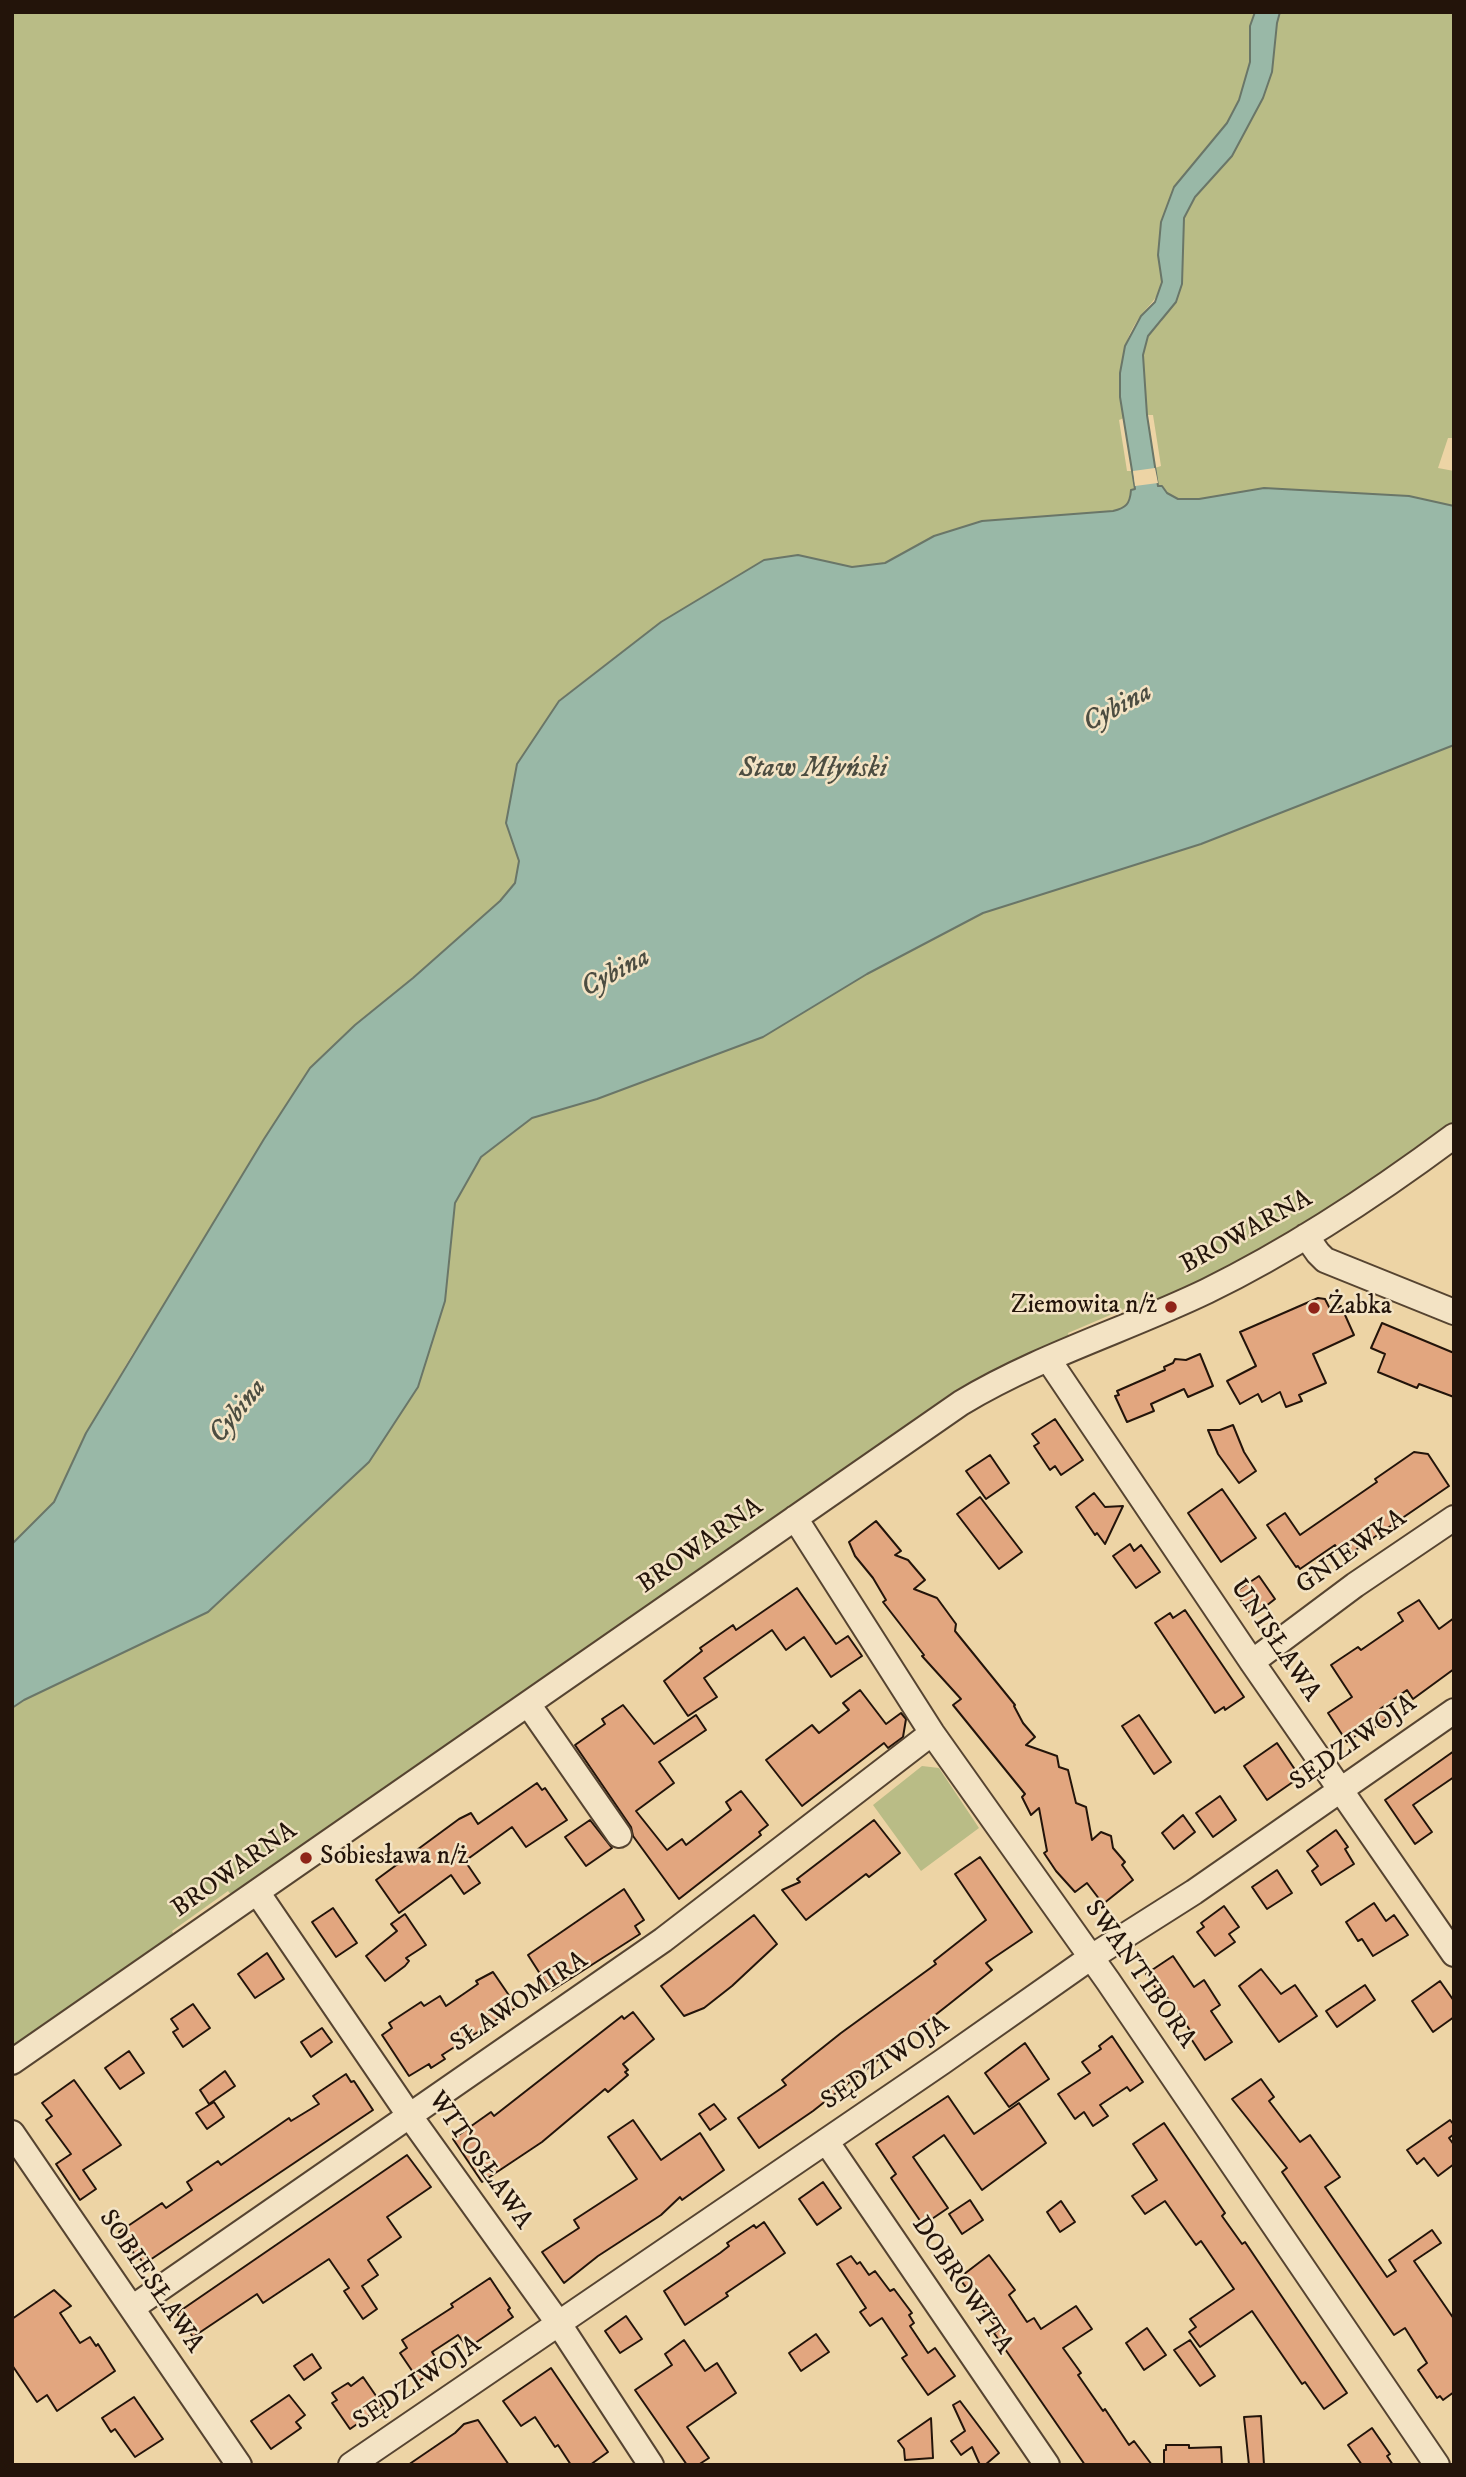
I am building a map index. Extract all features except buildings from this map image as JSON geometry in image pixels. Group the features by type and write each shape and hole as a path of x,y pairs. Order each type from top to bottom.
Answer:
{"street":[{"name":"BROWARNA","path":"12,2062 961,1403 1048,1359 1205,1292 1306,1236 1378,1191 1454,1136"},
{"path":"1306,1236 1325,1260 1454,1312"},
{"name":"UNISŁAWA","path":"1048,1359 1252,1662 1454,1954"},
{"name":"SWANTIBORA","path":"794,1518 932,1733 1108,1982 1437,2465"},
{"name":"GNIEWKA","path":"1252,1662 1354,1585 1454,1518"},
{"path":"528,1704 619,1835"},
{"name":"SĘDZIWOJA","path":"351,2465 1090,1958 1194,1892 1454,1711"},
{"name":"SŁAWOMIRA","path":"132,2308 701,1912 932,1733"},
{"name":"WITOSŁAWA","path":"257,1892 409,2115 559,2324 651,2465"},
{"name":"SOBIESŁAWA","path":"12,2133 239,2465"},
{"name":"DOBROWITA","path":"826,2141 1047,2465"}],"green space":[{"path":"12,12 1255,12 1250,26 1250,62 1239,100 1158,255 1161,287 1134,326 1124,351 1120,391 1124,418 1119,420 1127,471 1133,471 1136,490 1131,491 1126,505 1112,511 982,521 934,536 885,563 852,567 798,555 764,560 661,622 559,700 507,823 519,861 515,882 500,901 355,1025 133,1353 86,1433 54,1502 12,1544"},
{"path":"1280,12 1454,12 1454,438 1448,438 1438,468 1454,471 1454,506 1409,496 1264,488 1199,499 1178,499 1167,493 1162,486 1158,486 1155,468 1161,466 1153,415 1147,415 1143,355 1148,336 1161,322 1182,284 1184,218 1195,197 1232,156"},
{"path":"1454,745 1454,1123 1341,1202 1223,1270 1140,1310 1136,1304 1068,1333 1070,1340 232,1896 228,1891 172,1931 175,1937 12,2046 12,1708 24,1700 445,1301 455,1203 481,1157 532,1118 597,1099 763,1037 867,974 983,913 1201,844"},
{"path":"922,1766 939,1768 979,1828 921,1871 873,1805"}],"water":[{"name":"Staw Młyński","path":"1255,12 1280,12 1272,72 1263,98 1232,156 1195,197 1184,218 1182,284 1176,302 1148,336 1143,355 1147,415 1158,486 1162,486 1167,493 1178,499 1199,499 1264,488 1409,496 1454,506 1454,745 1201,844 983,913 867,974 763,1037 597,1099 532,1118 481,1157 455,1203 445,1301 418,1387 369,1462 208,1612 12,1708 12,1544 54,1502 86,1433 310,1068 355,1025 500,901 515,883 519,861 506,823 517,764 559,701 661,622 764,560 798,555 852,567 885,563 934,536 982,521 1113,511 1126,505 1131,490 1135,489 1120,397 1120,373 1125,346 1141,316 1155,302 1162,282 1158,255 1161,222 1174,187 1227,123 1239,100 1250,62 1250,26"}],"pier":[{"path":"1155,468 1158,483 1135,486 1133,471"}],"place":[{"name":"Ziemowita n/ż","path":"1171,1307"},
{"name":"Żabka","path":"1314,1308"},
{"name":"Sobiesława n/ż","path":"306,1858"}],"water label":[{"name":"Cybina","path":"1118,709"},
{"name":"Cybina","path":"616,974"},
{"name":"Cybina","path":"239,1412"}]}
